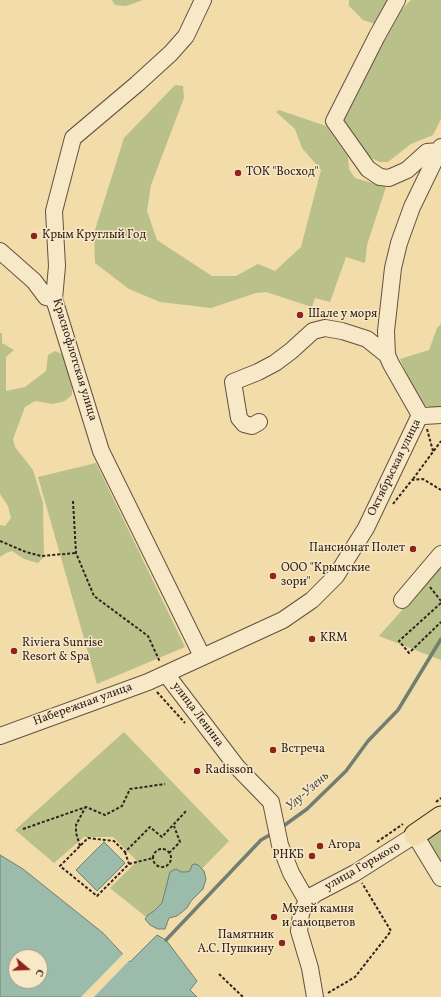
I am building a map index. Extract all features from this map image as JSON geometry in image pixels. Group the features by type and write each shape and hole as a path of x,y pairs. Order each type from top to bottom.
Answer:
{"main road":[{"name":"улица Горького","path":"415,835 441,817"}],"street":[{"name":"Краснофлотская улица","path":"202,0 186,36 171,53 73,138 54,211 57,266 54,299 102,452 202,656"},
{"path":"397,0 334,121 368,169 380,177 389,178 407,170 427,152 440,149"},
{"name":"Октябрьская улица","path":"166,674 202,656 283,620 312,600 336,576 366,528 422,415 387,355 386,331 393,268 399,243 412,207 440,149"},
{"path":"0,251 34,281 46,297 54,299"},
{"path":"259,422 252,426 244,424 239,418 233,382 275,363 313,332 325,328 348,333 367,339 387,355"},
{"path":"422,415 441,414"},
{"path":"402,600 441,554"},
{"name":"Набережная улица","path":"3,733 166,674"},
{"name":"улица Ленина","path":"166,674 238,767 271,802 280,845 291,873 307,901"},
{"path":"415,835 441,878"},
{"name":"улица Горького","path":"307,901 315,894 355,873 415,835"},
{"path":"307,901 301,913 300,931 310,968 320,995"}],"path":[{"path":"422,415 433,451"},
{"path":"412,480 441,441"},
{"path":"422,479 441,490"},
{"path":"73,501 76,553 94,596 148,636 166,674"},
{"path":"0,541 26,552 41,556 76,553"},
{"path":"421,577 441,602 399,641 409,653 441,622"},
{"path":"23,829 86,807 105,815 122,806 130,789 165,784"},
{"path":"80,846 76,833 76,826 86,807"},
{"path":"125,852 150,827 162,837 187,810"},
{"path":"169,853 180,842 173,825"},
{"path":"129,864 125,852 114,841 88,838 60,866 97,896 129,864 154,858"},
{"path":"161,849 169,853 171,860 167,866 164,867 157,865 154,858 156,852 161,849"},
{"path":"320,995 355,977 390,931 355,873"},
{"path":"219,974 244,997"}],"green space":[{"path":"112,0 143,0 126,6 115,5"},
{"path":"349,0 390,0 378,25 363,20 349,6"},
{"path":"411,0 441,0 441,119 433,135 411,144 388,162 380,162 369,157 339,115 343,97 400,11"},
{"path":"175,85 183,86 184,98 151,185 147,211 157,240 212,276 236,276 258,264 275,271 301,247 321,170 302,148 295,129 276,112 279,110 326,126 348,157 349,169 355,178 386,187 367,245 365,263 346,257 330,302 315,298 312,307 266,292 256,293 211,308 160,302 129,289 95,263 94,233 124,138"},
{"path":"441,324 441,410 439,410 420,404 400,359 429,350 437,328"},
{"path":"0,333 2,333 2,343 14,350 6,357 6,391 25,387 46,371 48,355 55,351 64,355 72,383 72,395 65,401 53,404 35,401 25,407 13,439 15,447 33,470 43,503 44,557 38,563 24,559 12,551 0,557 0,525 5,526 11,518 8,506 0,494"},
{"path":"96,463 185,647 97,684 38,477"},
{"path":"441,566 441,660 379,636"},
{"path":"124,732 229,841 151,921 110,888 137,861 113,837 84,837 54,863 15,830"},
{"path":"441,829 441,871 422,843"}],"shaded area":[{"path":"104,842 125,863 97,891 76,870"},
{"path":"0,855 23,869 103,933 130,962 157,935 166,940 197,981 190,990 197,997 0,997"},
{"path":"195,864 204,871 206,879 203,889 191,901 187,908 177,916 169,918 165,929 158,929 150,925 145,919 162,903 170,872 176,869 181,872 190,871 192,865"}],"pier":[{"path":"147,942 94,997 81,997 124,953 130,959"}],"waterway":[{"name":"Улу-Узень","path":"282,827 307,809 346,771 368,741 398,710 441,639"},
{"name":"Улу-Узень","path":"166,940 261,840 273,833"}],"place":[{"name":"ТОК \"Восход\"","path":"238,173"},
{"name":"Крым Круглый Год","path":"34,236"},
{"name":"Шале у моря","path":"300,315"},
{"name":"Пансионат Полет","path":"413,549"},
{"name":"ООО \"Крымские зори\"","path":"273,576"},
{"name":"KRM","path":"312,639"},
{"name":"Riviera Sunrise Resort & Spa","path":"14,651"},
{"name":"Встреча","path":"273,750"},
{"name":"Radisson","path":"197,771"},
{"name":"Агора","path":"320,846"},
{"name":"РНКБ","path":"312,856"},
{"name":"Музей камня и самоцветов","path":"274,917"},
{"name":"Памятник А.С. Пушкину","path":"282,943"}]}
